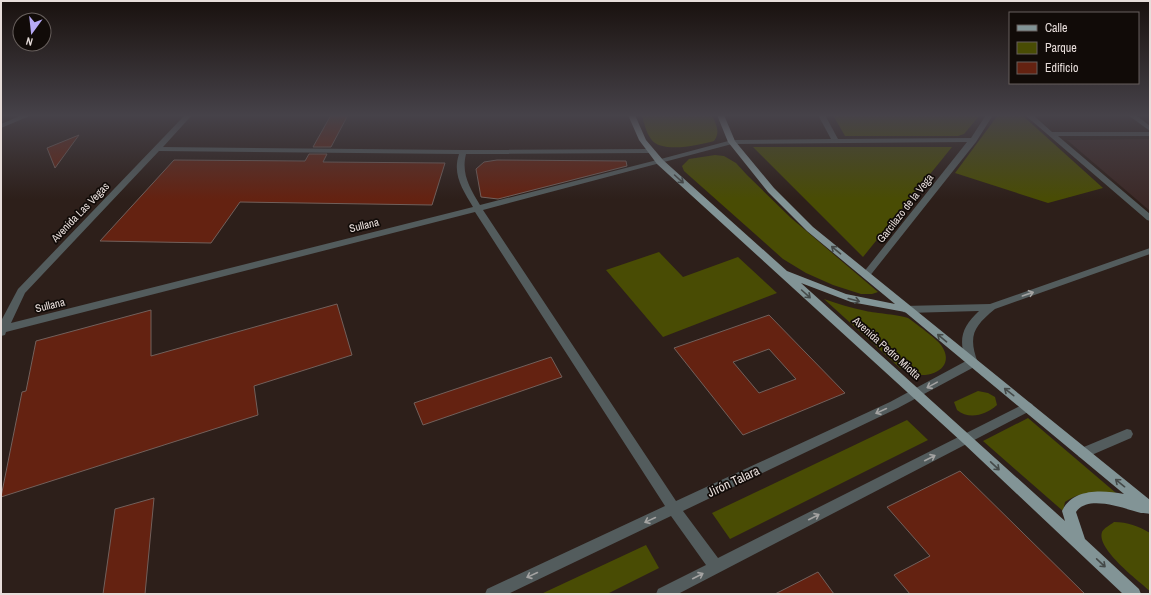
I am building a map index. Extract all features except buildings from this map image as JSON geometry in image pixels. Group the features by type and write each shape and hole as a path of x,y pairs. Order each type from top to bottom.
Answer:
{"main road":[{"name":"Avenida Pedro Miotta","path":"644,143 649,151 660,162 967,439 1134,594"},
{"path":"733,143 771,190 799,218 972,363 1028,407 1150,509"},
{"path":"779,270 827,292 876,305 907,309"},
{"path":"1080,543 1069,511 1076,503 1091,498 1108,498 1135,503 1150,509"}],"street":[{"name":"Avenida Las Vegas","path":"1,331 21,291 163,143"},
{"name":"Sullana","path":"1,331 660,162 729,143"},
{"name":"Garcilazo de la Vega","path":"866,275 971,143"},
{"path":"1061,143 1150,218"},
{"path":"157,149 463,152 649,151"},
{"path":"463,152 459,163 460,174 478,208 674,509 716,567"},
{"path":"907,309 954,310 991,307 1150,251"},
{"path":"972,363 966,350 970,328 974,320 991,307"},
{"name":"Jirón Talara","path":"492,594 917,394 972,363"},
{"path":"663,594 1028,407"},
{"path":"1083,453 1127,434"}],"shaded area":[{"path":"1070,143 1150,143 1150,211"}],"green space":[{"path":"655,143 705,143 681,147"},
{"path":"977,143 1053,143 1103,188 1048,203 955,173"},
{"path":"753,147 952,147 863,257"},
{"path":"715,155 724,156 736,163 791,218 878,292 872,294 861,294 833,285 806,273 783,259 684,171 682,166 689,159"},
{"path":"659,252 683,277 738,257 777,293 663,337 606,270"},
{"path":"824,299 860,310 908,318 939,342 945,351 945,363 938,371 927,375 910,373 900,368"},
{"path":"978,391 988,393 995,397 997,405 983,414 977,415 967,415 957,410 954,402"},
{"path":"1028,418 1116,493 1083,494 1071,498 1065,502 1063,511 983,441"},
{"path":"907,420 928,440 730,539 712,513"},
{"path":"1114,522 1133,525 1150,533 1150,591 1128,572 1105,547 1102,539 1102,532"},
{"path":"646,545 659,568 607,594 541,594"}]}
